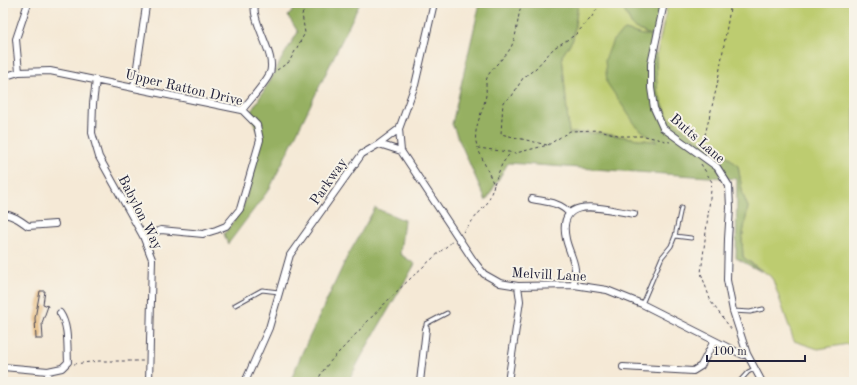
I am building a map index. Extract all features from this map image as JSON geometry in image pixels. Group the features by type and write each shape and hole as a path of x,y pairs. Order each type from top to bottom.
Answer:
{"street":[{"path":"18,72 16,39 28,3"},
{"path":"242,110 269,74 271,65 257,20 254,7 255,3"},
{"path":"379,144 402,151 399,129 415,85 434,3"},
{"name":"Butts Lane","path":"664,3 651,64 651,88 654,108 663,128 717,167 729,186 730,208 727,280 733,311 748,354 762,382"},
{"path":"134,87 144,5 153,4"},
{"name":"Upper Ratton Drive","path":"3,77 18,72 50,70 242,110 257,125 260,140 240,209 226,226 203,234 161,230 143,236"},
{"name":"Babylon Way","path":"96,80 92,104 92,133 99,157 143,236 152,259 149,382"},
{"name":"Parkway","path":"245,382 269,328 290,255 362,154 379,144 399,129"},
{"name":"Melvill Lane","path":"402,151 473,260 484,274 500,283 518,286 574,285 607,290 642,304 743,355 748,354"},
{"path":"532,200 557,204 564,207 569,213"},
{"path":"574,285 575,270 566,238 565,226 569,213 586,206 634,214"},
{"path":"3,214 10,214 28,226 55,224"},
{"path":"508,382 520,301 518,286"},
{"path":"3,367 48,371 62,368 68,362 64,318 60,313"},
{"path":"420,382 426,329"},
{"path":"623,367 693,370 701,366 714,341"},
{"path":"48,371 48,382"}],"lane":[{"path":"642,304 662,257 671,246 675,236 680,208"},
{"path":"675,236 691,238"},
{"path":"235,305 262,290 279,292"},
{"path":"733,311 750,312 763,309"},
{"path":"426,329 426,324 447,313"},
{"path":"739,382 748,372 755,369"}],"path":[{"path":"269,74 289,62 305,33 302,14 312,3"},
{"path":"494,185 475,142 486,94 485,86 487,76 497,62 512,46 518,27 522,3"},
{"path":"548,145 502,134 503,102 512,96 523,78 535,69 554,48 575,35 591,18 602,3"},
{"path":"703,144 718,86 731,3"},
{"path":"478,148 516,153 548,145 570,131 600,130 621,136 645,136 675,143"},
{"path":"317,382 321,372 362,327 415,275 458,237 488,202 502,164 511,152"},
{"path":"699,161 712,182 701,272 711,302 735,334"},
{"path":"66,364 99,361 150,361"}],"green space":[{"path":"300,3 360,3 270,188 228,244 224,234 242,209 250,185 259,133 250,113 298,32 288,16"},
{"path":"480,3 578,3 573,39 562,56 569,133 599,133 657,142 637,127 607,83 605,60 613,40 625,30 643,35 650,35 656,57 657,90 668,117 691,136 726,155 738,166 743,195 748,207 742,239 743,257 762,272 736,258 737,179 508,163 486,201 452,124"},
{"path":"578,3 620,3 633,27 650,35 643,35 625,30 658,142 599,133 569,133 562,56 573,39"},
{"path":"620,3 664,3 654,33 650,35 633,27"},
{"path":"668,3 854,3 854,343 818,349 794,341 773,280 770,276 743,257 742,239 748,207 743,195 738,166 726,155 691,136 668,117 657,90 656,57"},
{"path":"375,208 404,220 400,254 415,264 348,382 290,382 347,257"}],"building":[{"path":"40,291 45,291 43,304 48,306 42,323 43,339 36,339 35,318"}]}
